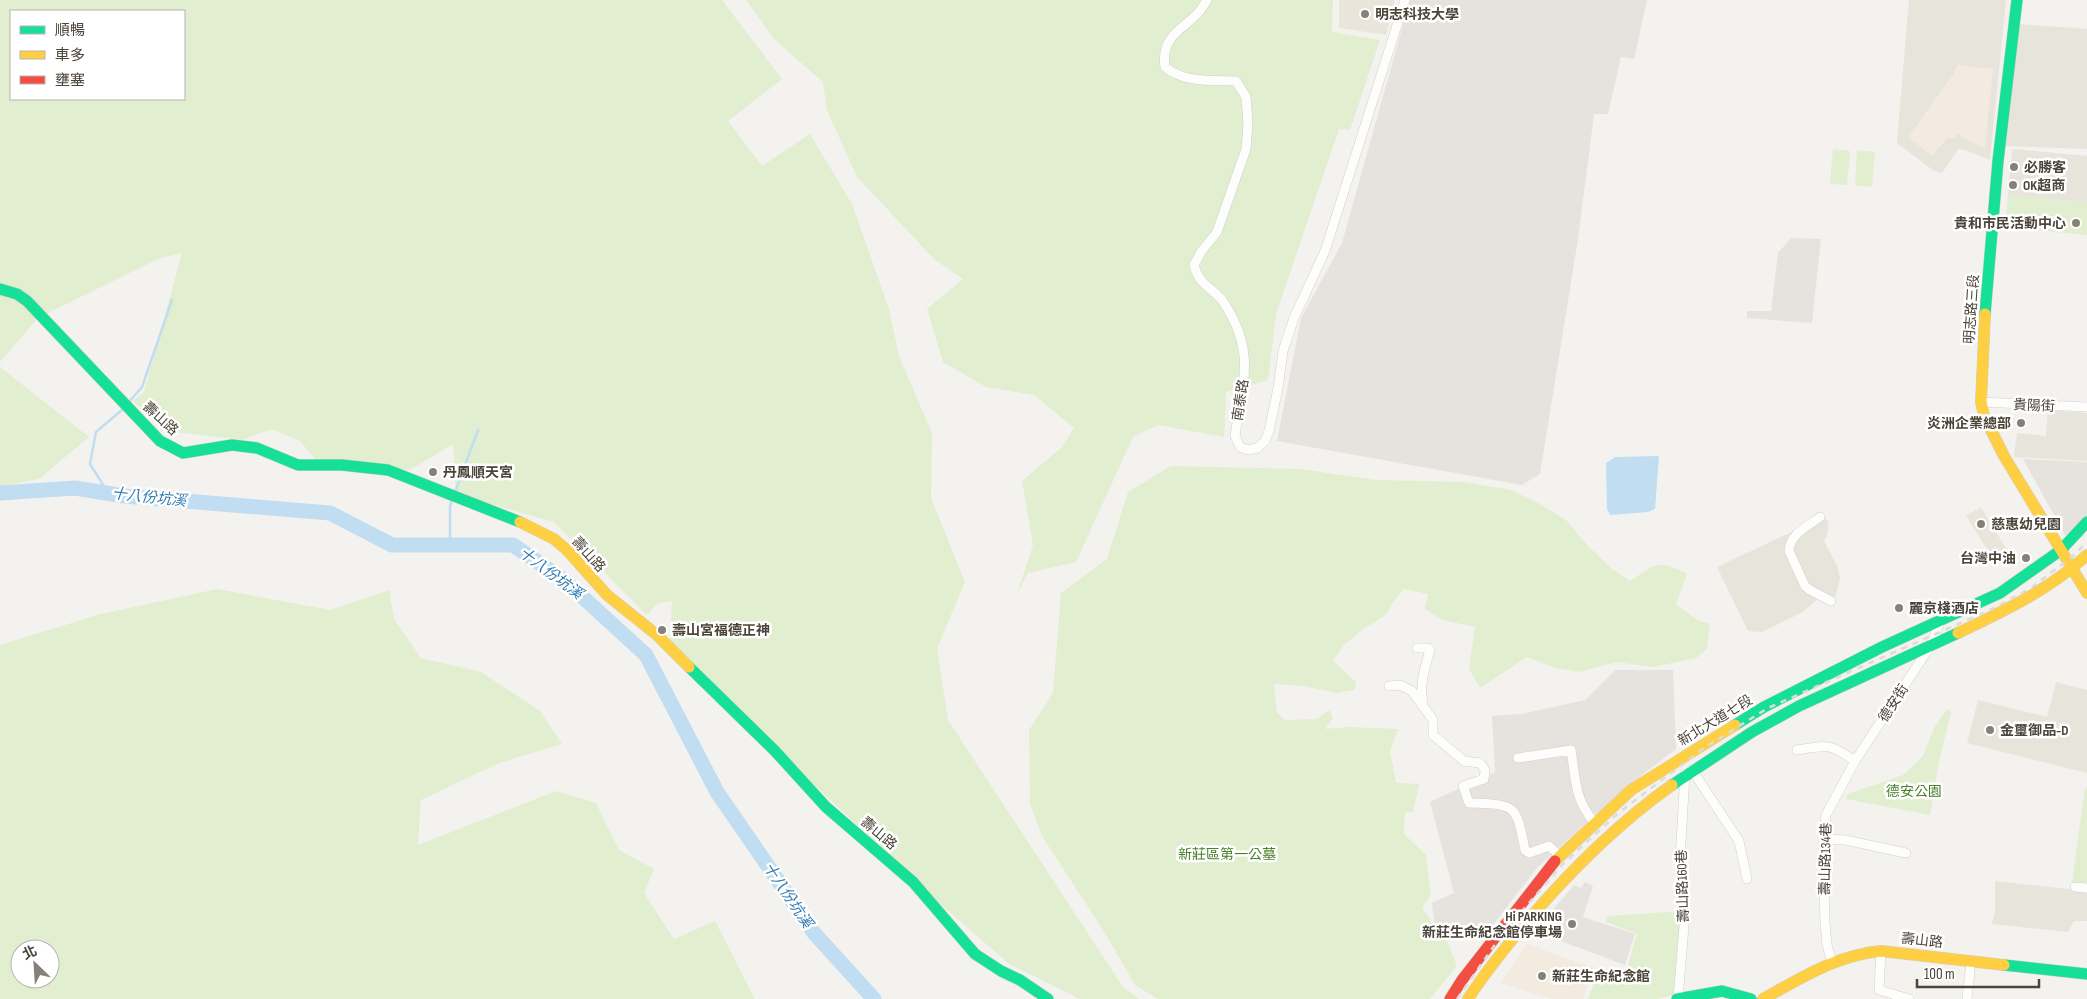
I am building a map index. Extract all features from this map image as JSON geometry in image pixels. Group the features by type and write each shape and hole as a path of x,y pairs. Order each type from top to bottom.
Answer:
{"main road":[{"name":"明志路三段","path":"2017,0 1998,161 1983,331 1981,402 1984,416 2004,456 2087,593"},
{"name":"壽山路","path":"0,289 16,294 26,301 160,441 182,453 232,445 257,448 298,465 375,468 398,474 433,490 524,524 554,539 567,550 606,595 656,635 775,751 826,807 926,895 975,954 1048,999"},
{"name":"新北大道七段","path":"1450,999 1462,980 1559,855 1631,790 1764,707 1882,647 2000,593 2061,550 2087,522"},
{"path":"1468,999 1525,923 1581,862 1631,816 1689,772 1772,720 1832,689 2023,603 2073,569 2087,556"},
{"name":"壽山路","path":"1763,999 1848,955 1881,951 2087,974"},
{"path":"1677,999 1722,991 1751,999"}],"street":[{"name":"南泰路","path":"1207,0 1196,15 1174,32 1163,55 1165,67 1173,74 1189,79 1236,81 1246,97 1248,124 1246,149 1217,232 1201,252 1194,265 1197,276 1206,287 1223,300 1236,323 1244,343 1246,362 1234,436 1240,447 1248,450 1257,448 1265,441 1269,431 1283,351 1294,318 1325,251 1405,0"},
{"name":"貴陽街","path":"1981,402 2087,407"},
{"path":"1820,517 1795,536 1789,545 1788,551 1805,586 1831,601"},
{"name":"德安街","path":"1855,761 1931,645 1941,619"},
{"path":"1417,648 1428,648 1430,650 1420,692 1424,707"},
{"path":"1389,686 1400,686 1412,691 1433,720 1433,735 1464,761 1480,763 1485,770 1484,779 1463,786 1470,803 1496,804 1512,809 1518,818 1525,850 1529,853 1549,846 1559,855"},
{"path":"1797,750 1833,746 1855,761"},
{"path":"1518,758 1571,750 1578,795 1583,808 1594,822"},
{"name":"壽山路134巷","path":"1832,963 1827,945 1825,923 1823,839 1826,815 1855,761"},
{"path":"1689,772 1738,840 1747,879"},
{"name":"壽山路160巷","path":"1677,999 1685,914 1685,892 1680,859 1689,772"},
{"path":"1823,839 1844,840 1906,853"},
{"path":"2075,887 2087,888"},
{"path":"1881,951 1879,990 1909,999"},
{"path":"1968,999 1971,961"}],"shaded area":[{"name":"明志科技大學","path":"1339,0 1395,0 1386,35 1339,28"},
{"path":"1410,0 1647,0 1634,59 1621,57 1608,114 1594,114 1578,239 1540,474 1522,485 1277,441 1301,318 1342,243"},
{"path":"1433,0 1482,0 1459,111 1411,107"},
{"path":"1529,0 1579,0 1561,70 1518,60"},
{"path":"1909,0 2006,0 1990,160 1958,149 1942,173 1934,171 1897,143"},
{"path":"2018,24 2087,29 2087,149 2006,146"},
{"path":"1957,65 1993,69 1985,149 1956,133 1955,138 1947,138 1932,156 1908,137 1953,75"},
{"path":"2012,149 2087,156 2087,202 2008,195"},
{"path":"1791,238 1821,239 1812,323 1747,318 1747,311 1771,311 1778,253"},
{"path":"2048,410 2087,413 2087,461 2014,457 2017,433 2046,436"},
{"path":"2023,459 2087,462 2087,520 2074,533 2065,535"},
{"name":"慈惠幼兒園","path":"1981,507 2007,550 1997,556 1991,556 1966,516"},
{"path":"1821,512 1828,522 1828,533 1824,541 1837,566 1840,578 1836,595 1828,603 1820,597 1803,612 1762,632 1748,631 1717,567 1804,526"},
{"path":"1615,670 1673,670 1676,749 1621,791 1536,869 1487,933 1435,929 1432,903 1454,893 1430,802 1495,772 1492,716 1522,714 1585,700"},
{"path":"2056,682 2087,690 2087,773 1967,743 1978,700 2047,717"},
{"path":"1995,881 2087,891 2087,921 2074,921 2068,932 1991,924 1995,913"},
{"name":"Hi PARKING 新莊生命紀念館停車場","path":"1585,882 1593,886 1583,917 1635,934 1625,965 1534,931 1574,885 1581,888"},
{"name":"新莊生命紀念館","path":"1527,944 1594,968 1583,999 1552,999 1500,983"}],"green space":[{"path":"0,0 722,0 782,79 728,121 762,166 810,134 852,204 889,309 899,356 932,433 931,498 965,582 937,648 948,720 1123,987 1139,999 1080,999 1009,964 936,900 766,739 670,643 672,601 658,603 647,615 554,522 456,494 453,444 410,470 316,460 300,441 272,429 242,440 167,431 133,401 144,392 182,253 158,259 38,318 0,362"},
{"path":"746,0 1333,0 1332,32 1380,40 1350,130 1339,129 1276,314 1268,380 1226,392 1224,437 1158,425 1133,437 1076,562 1028,573 1017,594 1033,545 1022,481 1062,447 1074,428 1034,395 986,387 943,362 927,309 963,279 935,260 857,177 827,110 823,82 775,40"},
{"path":"1833,149 1850,151 1847,185 1830,184"},
{"path":"1857,150 1875,152 1872,187 1855,185"},
{"path":"2008,195 2087,202 2087,235 2005,227"},
{"path":"0,367 89,437 39,479 0,486"},
{"name":"新莊區第一公墓","path":"1171,466 1301,469 1375,480 1464,482 1511,490 1538,503 1566,520 1587,545 1611,568 1630,581 1657,565 1669,566 1687,574 1676,604 1697,620 1710,624 1707,649 1696,658 1653,667 1616,662 1580,672 1555,668 1527,657 1480,688 1469,669 1475,627 1443,620 1425,609 1428,594 1404,589 1392,603 1387,614 1362,630 1344,645 1333,661 1356,682 1354,690 1337,693 1303,686 1274,684 1277,713 1285,720 1317,719 1329,710 1333,718 1325,729 1348,727 1398,729 1390,751 1396,783 1419,784 1413,812 1405,812 1404,834 1426,855 1431,895 1422,907 1431,921 1430,934 1447,941 1457,966 1430,999 1158,999 1135,985 1105,933 1042,836 1030,804 1029,730 1053,693 1061,593 1107,559 1128,492"},
{"path":"217,589 330,610 389,590 394,619 421,658 481,672 540,711 562,744 499,763 421,800 418,845 556,791 596,803 619,850 654,869 644,893 674,939 715,921 755,999 0,999 0,645 101,614"},
{"name":"德安公園","path":"1947,709 1951,712 1938,766 1930,815 1846,799 1848,794 1903,775 1923,756 1934,728"},
{"path":"2085,788 2087,788 2087,885 2072,883"},
{"path":"1683,911 1675,995 1656,999 1588,999 1598,973 1624,979 1637,934 1606,922 1607,916"}],"water":[{"path":"1659,456 1655,509 1648,512 1610,515 1607,509 1606,463 1615,457"}],"waterway":[{"path":"128,403 142,387 172,300"},
{"path":"109,494 90,464 96,432 123,409"},
{"path":"455,492 478,430"},
{"name":"十八份坑溪","path":"0,493 75,488 124,496 330,513 392,545 513,545 564,580 646,655 717,792 814,933 874,999"},
{"path":"450,545 450,506 452,500"}],"railway":[{"path":"1457,999 1503,933 1563,864 1617,814 1704,748 1768,708 1992,609 2031,588 2073,556 2087,542"}],"traffic: fast":[{"path":"1985,314 1998,161 2017,0"},
{"path":"0,289 17,294 27,301 160,441 183,453 232,445 257,448 298,465 342,465 388,470 520,522"},
{"path":"1735,725 1764,707 1882,647 2000,593 2061,550 2087,522"},
{"path":"1672,785 1752,732 1799,706 1958,633"},
{"path":"689,667 775,751 826,807 913,882 975,954 1048,999"},
{"path":"2004,965 2087,974"},
{"path":"1677,999 1722,991 1751,999"}],"traffic: slow":[{"path":"1985,314 1981,402 1984,416 2004,456 2087,593"},
{"path":"520,522 554,539 567,550 607,595 657,635 689,667"},
{"path":"1958,633 2009,608 2042,589 2087,555"},
{"path":"1555,861 1631,790 1735,725"},
{"path":"1468,999 1518,932 1590,853 1672,785"},
{"path":"1763,999 1834,962 1865,953 1881,951 2004,965"}],"traffic: jam":[{"path":"1450,999 1462,980 1555,861"}],"place":[{"name":"明志科技大學","path":"1365,14"},
{"name":"必勝客","path":"2014,167"},
{"name":"OK超商","path":"2013,185"},
{"name":"貴和市民活動中心","path":"2076,223"},
{"name":"炎洲企業總部","path":"2021,423"},
{"name":"丹鳳順天宮","path":"433,472"},
{"name":"慈惠幼兒園","path":"1981,524"},
{"name":"台灣中油","path":"2026,558"},
{"name":"麗京棧酒店","path":"1899,608"},
{"name":"壽山宮福德正神","path":"662,630"},
{"name":"金璽御品-D","path":"1990,730"},
{"name":"Hi PARKING 新莊生命紀念館停車場","path":"1572,924"},
{"name":"新莊生命紀念館","path":"1542,976"}]}
